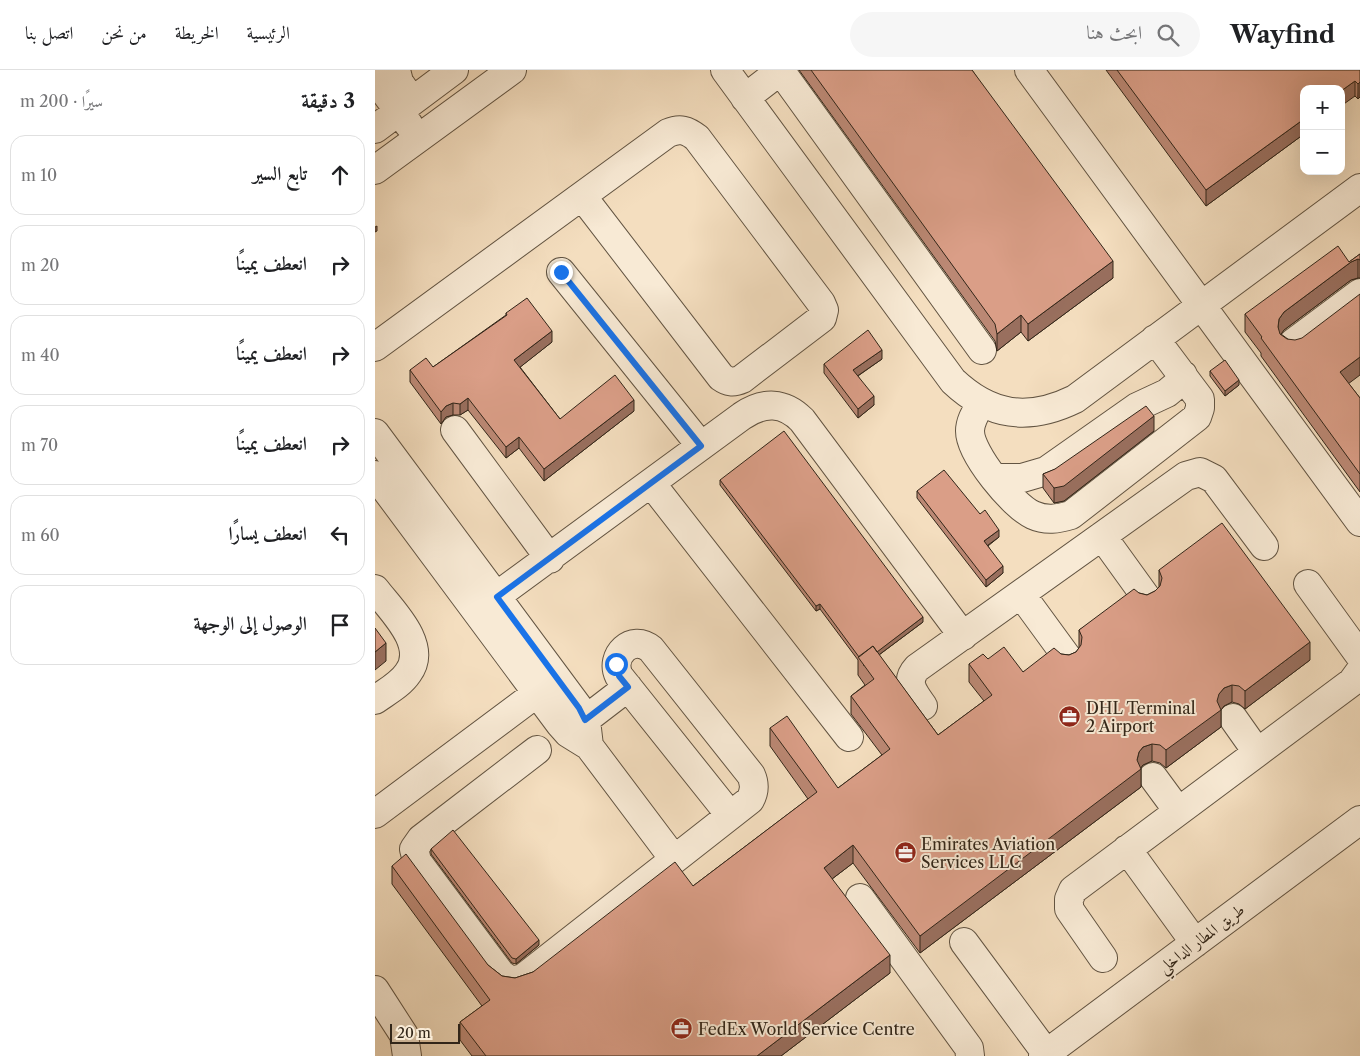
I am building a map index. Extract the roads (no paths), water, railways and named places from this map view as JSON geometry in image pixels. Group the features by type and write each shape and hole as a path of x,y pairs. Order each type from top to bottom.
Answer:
{"street":[{"path":"395,70 405,106 419,138"},
{"path":"375,129 455,70"},
{"path":"375,170 512,70"},
{"path":"725,70 953,380 981,403 1013,413 1045,411 1075,400 1360,188"},
{"path":"745,98 780,70 982,350"},
{"path":"1029,70 1201,305 1258,369 1360,522"},
{"path":"375,79 405,106"},
{"path":"375,347 668,132 678,129 689,131 697,138 821,303 824,310 822,318 742,379 735,382 727,381 721,376 582,196"},
{"path":"889,293 923,268"},
{"path":"561,272 701,446"},
{"path":"1293,343 1360,293"},
{"path":"981,403 972,418 971,442 976,453 1010,497 1033,516 1059,519 1071,515 1197,417 1200,399 1155,339"},
{"path":"995,478 1022,478 1046,471 1137,407 1167,393 1179,383 1183,375"},
{"path":"486,604 550,559 752,409 774,405 785,407 794,412 963,636"},
{"path":"455,430 550,559"},
{"path":"375,433 486,604 537,693 568,733 587,733 628,687"},
{"path":"923,706 910,685 912,673 1186,476 1201,472 1214,479 1264,546"},
{"path":"375,475 579,708 587,733 674,858"},
{"path":"651,483 849,738"},
{"path":"1102,536 1146,597"},
{"path":"1308,584 1360,656"},
{"path":"375,588 408,634 414,646 414,660 405,677 375,700"},
{"path":"1021,594 1067,657"},
{"path":"537,750 421,839 414,849 417,861 506,978 517,980 523,978 750,800 753,795 754,782 751,775 651,649 643,644 630,644 619,653 617,671 730,815"},
{"path":"1103,958 1069,909 1069,899 1073,890 1352,682 1360,671"},
{"path":"375,814 537,693"},
{"path":"1233,718 1257,752"},
{"path":"1153,777 1178,811"},
{"name":"طريق المطار الداخلي","path":"1044,1055 1360,820"},
{"path":"1127,849 1195,943"},
{"path":"860,898 969,1048 970,1056"},
{"path":"964,942 1044,1055"},
{"path":"375,990 404,1035 407,1056"}],"place":[{"name":"DHL Terminal 2 Airport","path":"1070,717"},
{"name":"Emirates Aviation Services LLC","path":"905,853"},
{"name":"FedEx World Service Centre","path":"682,1029"}]}
